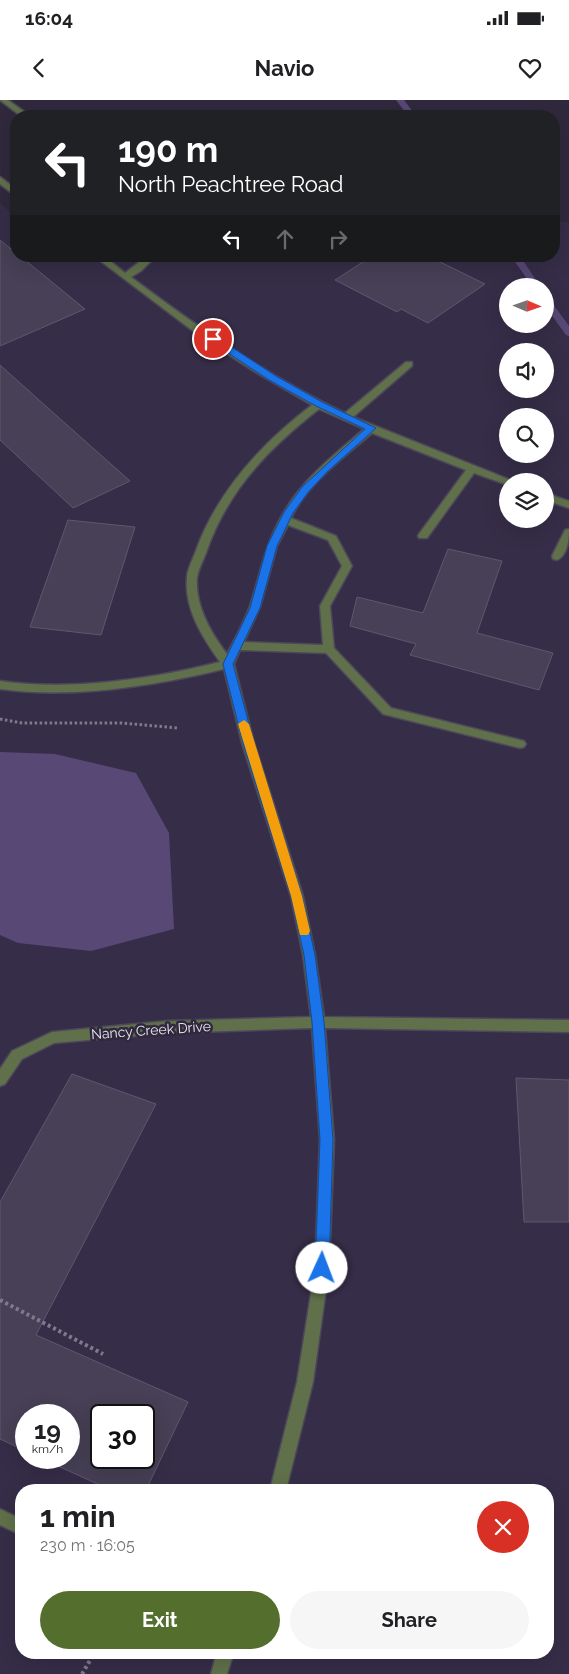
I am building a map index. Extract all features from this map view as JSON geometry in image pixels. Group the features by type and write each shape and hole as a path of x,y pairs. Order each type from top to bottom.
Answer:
{"street":[{"path":"4,100 18,110"},
{"path":"0,180 4,188"},
{"path":"106,262 228,349 319,404 410,446 499,479"},
{"path":"125,277 146,262"},
{"path":"347,417 409,364"},
{"path":"280,1484 305,1382 322,1268 327,1140 318,1022 310,955 297,896 248,743 228,664 210,640 197,612 192,576 204,543 220,512 260,455 283,432 319,404"},
{"path":"0,685 74,689 127,685 177,677 228,664 255,608 272,546 286,520 306,489 371,428"},
{"path":"423,536 472,469"},
{"path":"554,499 569,505"},
{"path":"286,520 332,538 347,566 325,606 328,649 387,711 520,744"},
{"path":"557,556 569,532"},
{"path":"237,646 328,649"},
{"name":"Nancy Creek Drive","path":"0,1080 17,1054 52,1038 168,1027 318,1022 569,1026"},
{"path":"0,1517 15,1524"},
{"path":"219,1674 224,1659"}],"path":[{"path":"0,719 22,723 122,723 178,728"},
{"path":"0,1300 103,1354"},
{"path":"82,1674 91,1659"}],"shaded area":[{"path":"0,203 10,212 10,262 560,262 560,222 569,222 569,1674 0,1674"},
{"path":"0,752 55,754 136,773 169,833 174,929 91,951 18,943 0,935"}],"building":[{"path":"0,240 10,248 10,262 27,262 85,309 0,346"},
{"path":"363,262 440,262 485,284 428,323 401,309 397,312 335,280"},
{"path":"0,365 130,481 73,508 0,440"},
{"path":"68,520 135,527 101,635 30,627"},
{"path":"448,549 502,561 477,633 553,653 539,690 410,655 416,644 350,626 357,597 423,613"},
{"path":"72,1074 156,1104 36,1335 188,1402 149,1484 98,1484 64,1469 80,1469 80,1404 15,1404 15,1446 0,1439 0,1202"},
{"path":"516,1078 569,1080 569,1222 524,1222"}],"waterway":[{"path":"400,100 408,110"},
{"path":"519,262 530,278"},
{"path":"554,312 569,333"}],"slow traffic":[{"path":"244,724 248,743 297,896 304,931"}],"route":[{"path":"213,339 272,378 319,404 371,428 325,469 306,489 289,512 272,546 255,608 228,664 248,743 297,896 310,955 318,1022 327,1140 322,1268"}]}
